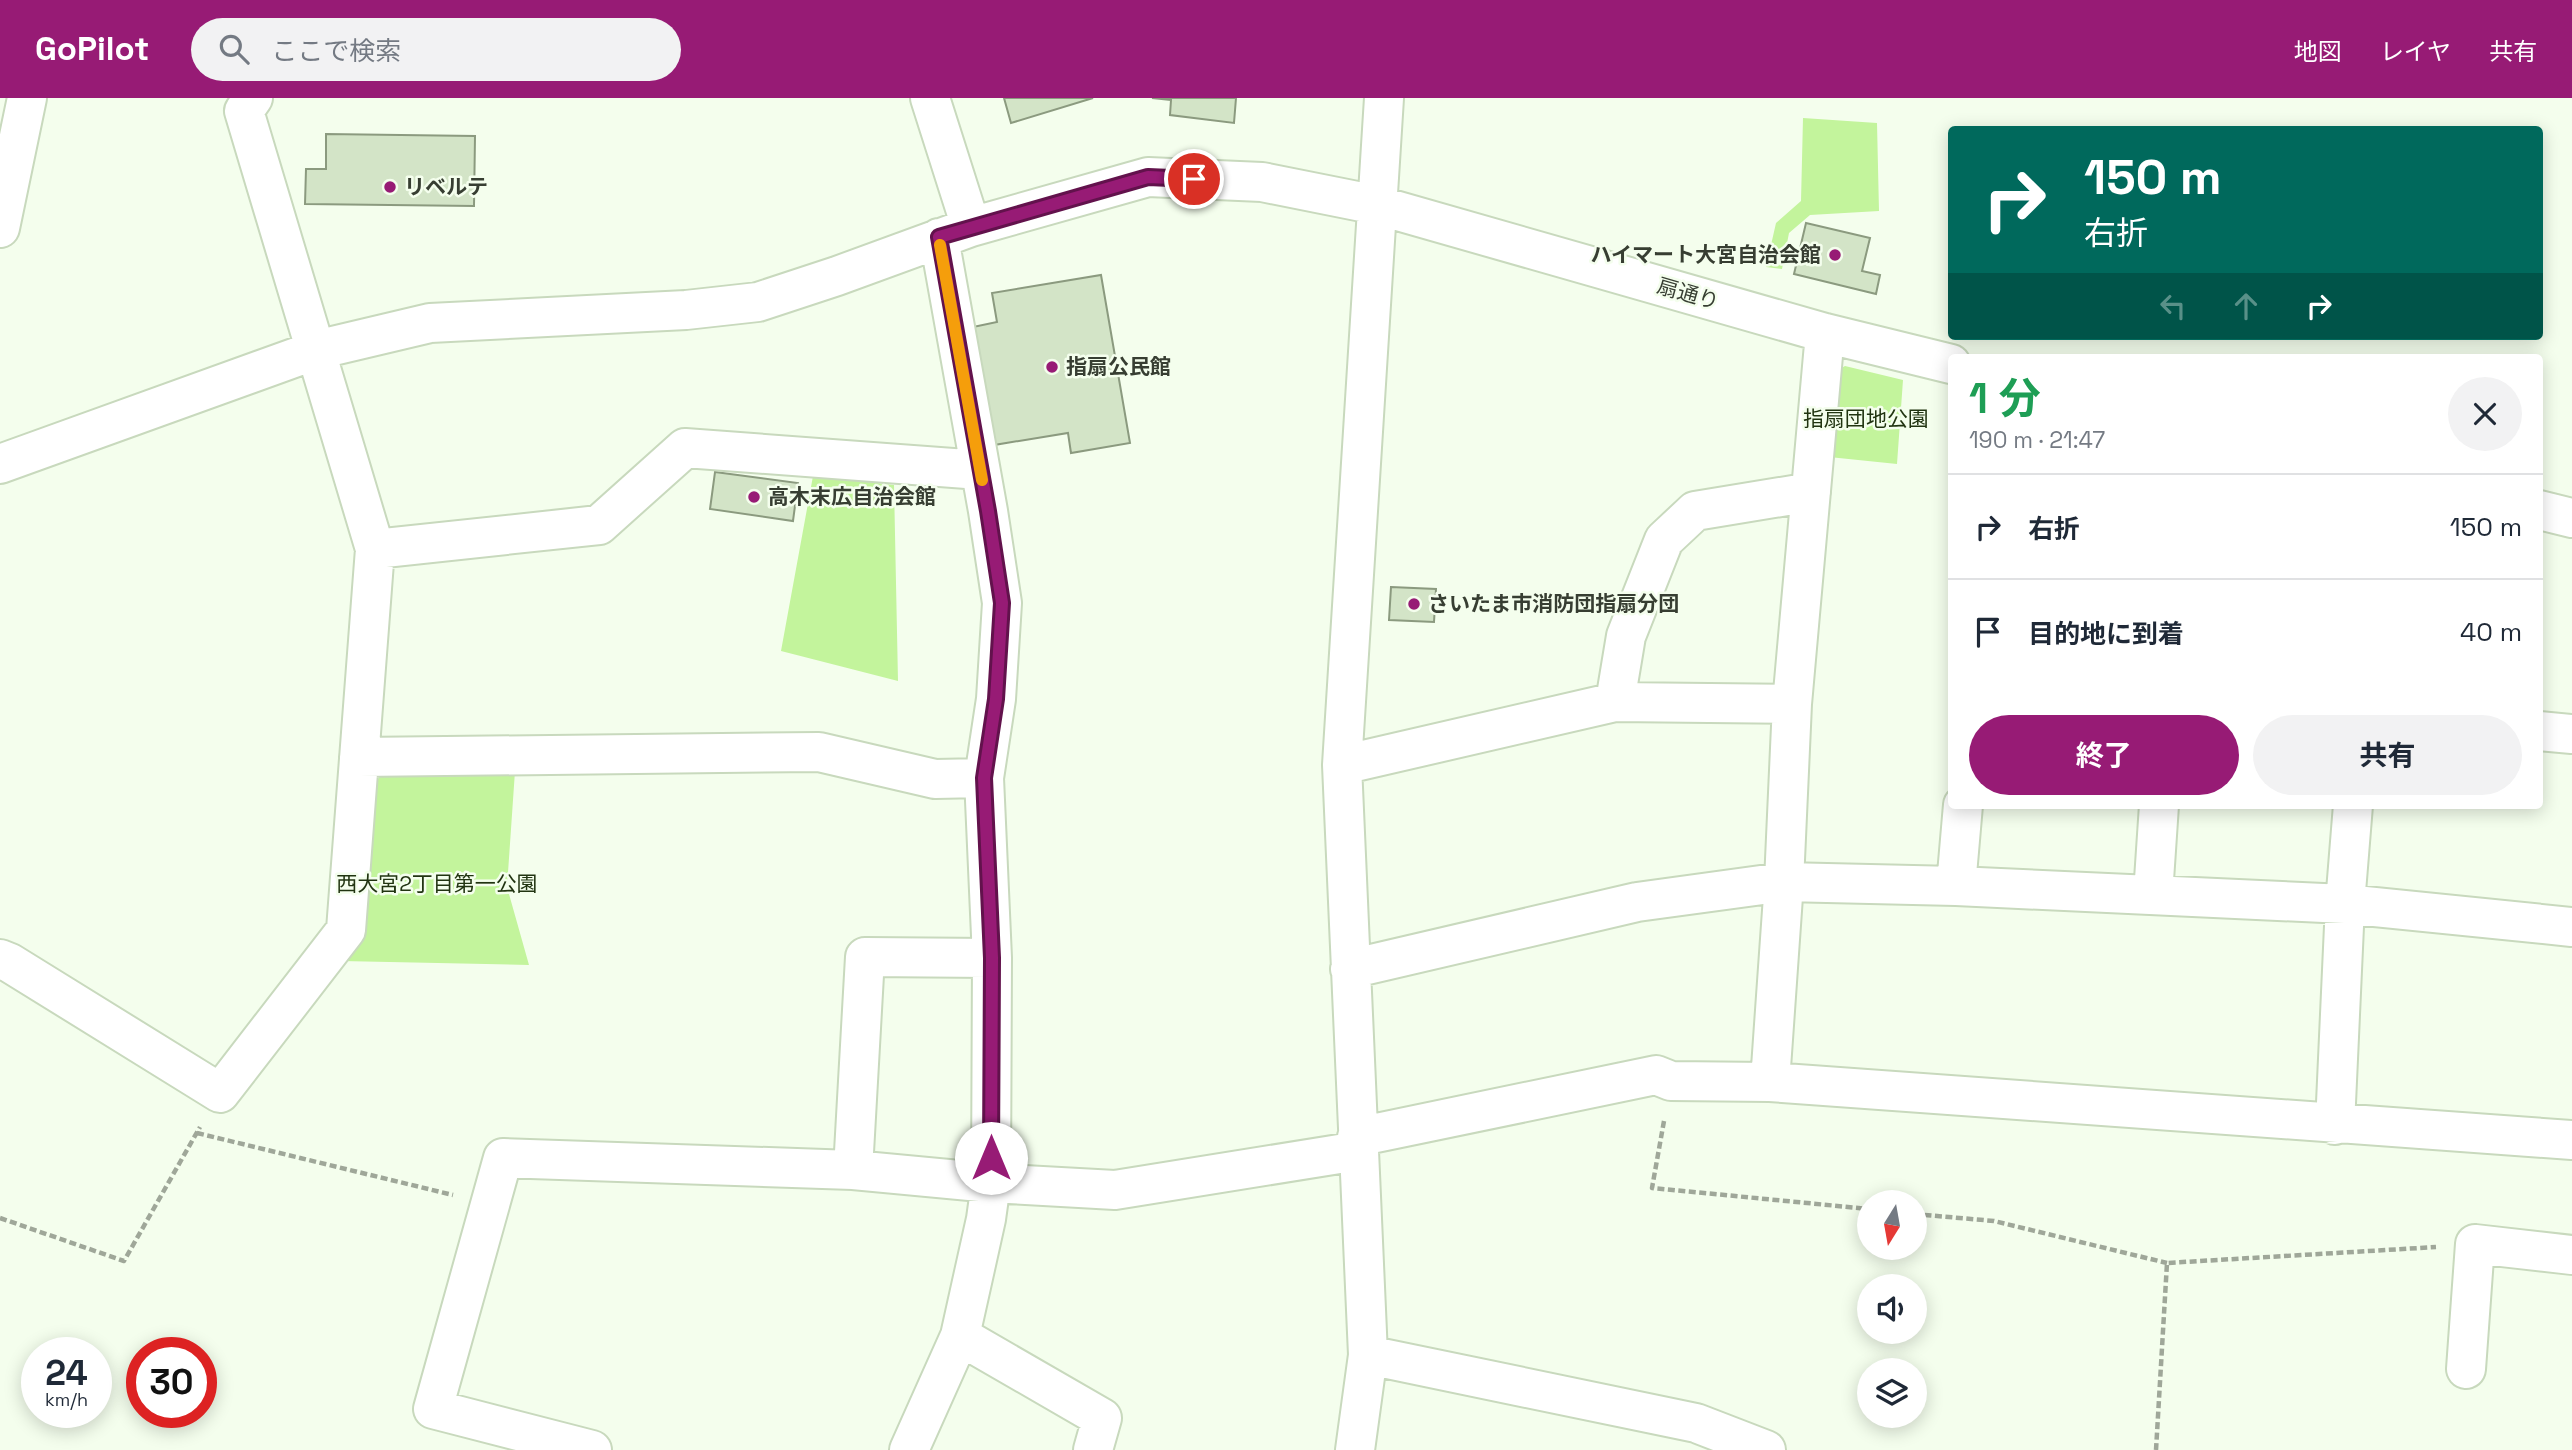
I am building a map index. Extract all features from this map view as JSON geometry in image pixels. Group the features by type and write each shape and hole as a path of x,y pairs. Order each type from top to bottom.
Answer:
{"street":[{"path":"0,228 27,98"},
{"path":"0,959 10,962 220,1093 346,930 374,549 244,111 253,98"},
{"path":"909,1450 960,1336 991,1184 992,958 984,778 996,699 1002,603 980,470 955,232 930,98"},
{"path":"1355,1450 1368,1356 1342,765 1384,98"},
{"name":"扇通り","path":"0,464 316,349 430,323 686,310 758,302 955,232 1148,177 1262,182 1377,205 1825,333 1948,363"},
{"path":"1770,1082 1784,882 1792,704 1825,333"},
{"path":"374,549 599,525 685,448 980,470"},
{"path":"1615,702 1626,636 1664,540 1695,511 1811,492"},
{"path":"2543,511 2572,518"},
{"path":"1342,765 1615,702 1792,704"},
{"path":"2543,731 2572,734"},
{"path":"359,757 819,752 935,779 984,778"},
{"path":"1956,886 1963,809"},
{"path":"2153,895 2159,809"},
{"path":"2335,1125 2345,904 2353,809"},
{"path":"1350,969 1637,902 1784,882 1956,886 2345,904 2572,927"},
{"path":"853,1170 864,957 992,958"},
{"path":"592,1450 433,1409 502,1158 853,1170 991,1184 1115,1191 1358,1144 1656,1075 1671,1081 1770,1082 2335,1125 2572,1140"},
{"path":"2466,1369 2475,1244 2572,1255"},
{"path":"960,1336 1102,1418 1093,1450"},
{"path":"1368,1356 1696,1423 1766,1450"}],"path":[{"path":"1671,1081 1652,1188 1857,1208"},
{"path":"0,1219 124,1261 220,1093"},
{"path":"197,1133 488,1203"},
{"path":"1927,1215 1994,1222 2167,1263 2475,1244"},
{"path":"2156,1450 2167,1263"}],"green space":[{"path":"1803,118 1877,123 1879,211 1810,215 1789,233 1782,269 1766,267 1776,223 1801,201"},
{"name":"指扇団地公園","path":"1845,366 1903,380 1897,464 1829,457 1834,372"},
{"path":"813,476 894,485 898,681 781,651"},
{"name":"西大宮2丁目第一公園","path":"388,768 515,771 507,887 529,965 341,961 375,782"}],"building":[{"path":"1004,98 1093,98 1011,123"},
{"path":"1152,98 1236,98 1234,123 1170,115 1171,100"},
{"name":"リベルテ","path":"326,134 475,136 474,206 305,204 306,169 326,169"},
{"path":"1806,223 1870,238 1862,271 1880,275 1876,294 1794,274"},
{"path":"1101,275 1130,443 1071,453 1068,433 994,445 973,327 997,322 992,293"},
{"path":"715,472 798,483 793,521 710,509"},
{"path":"1391,587 1436,589 1434,622 1389,620"}],"slow traffic":[{"path":"940,245 982,480"}],"place":[{"name":"リベルテ","path":"390,187"},
{"name":"ハイマート大宮自治会館","path":"1835,255"},
{"name":"指扇公民館","path":"1052,367"},
{"name":"高木末広自治会館","path":"754,497"},
{"name":"さいたま市消防団指扇分団","path":"1414,604"}],"route":[{"path":"991,1158 992,958 984,778 996,699 1002,603 939,237 1148,177 1194,179"}]}
